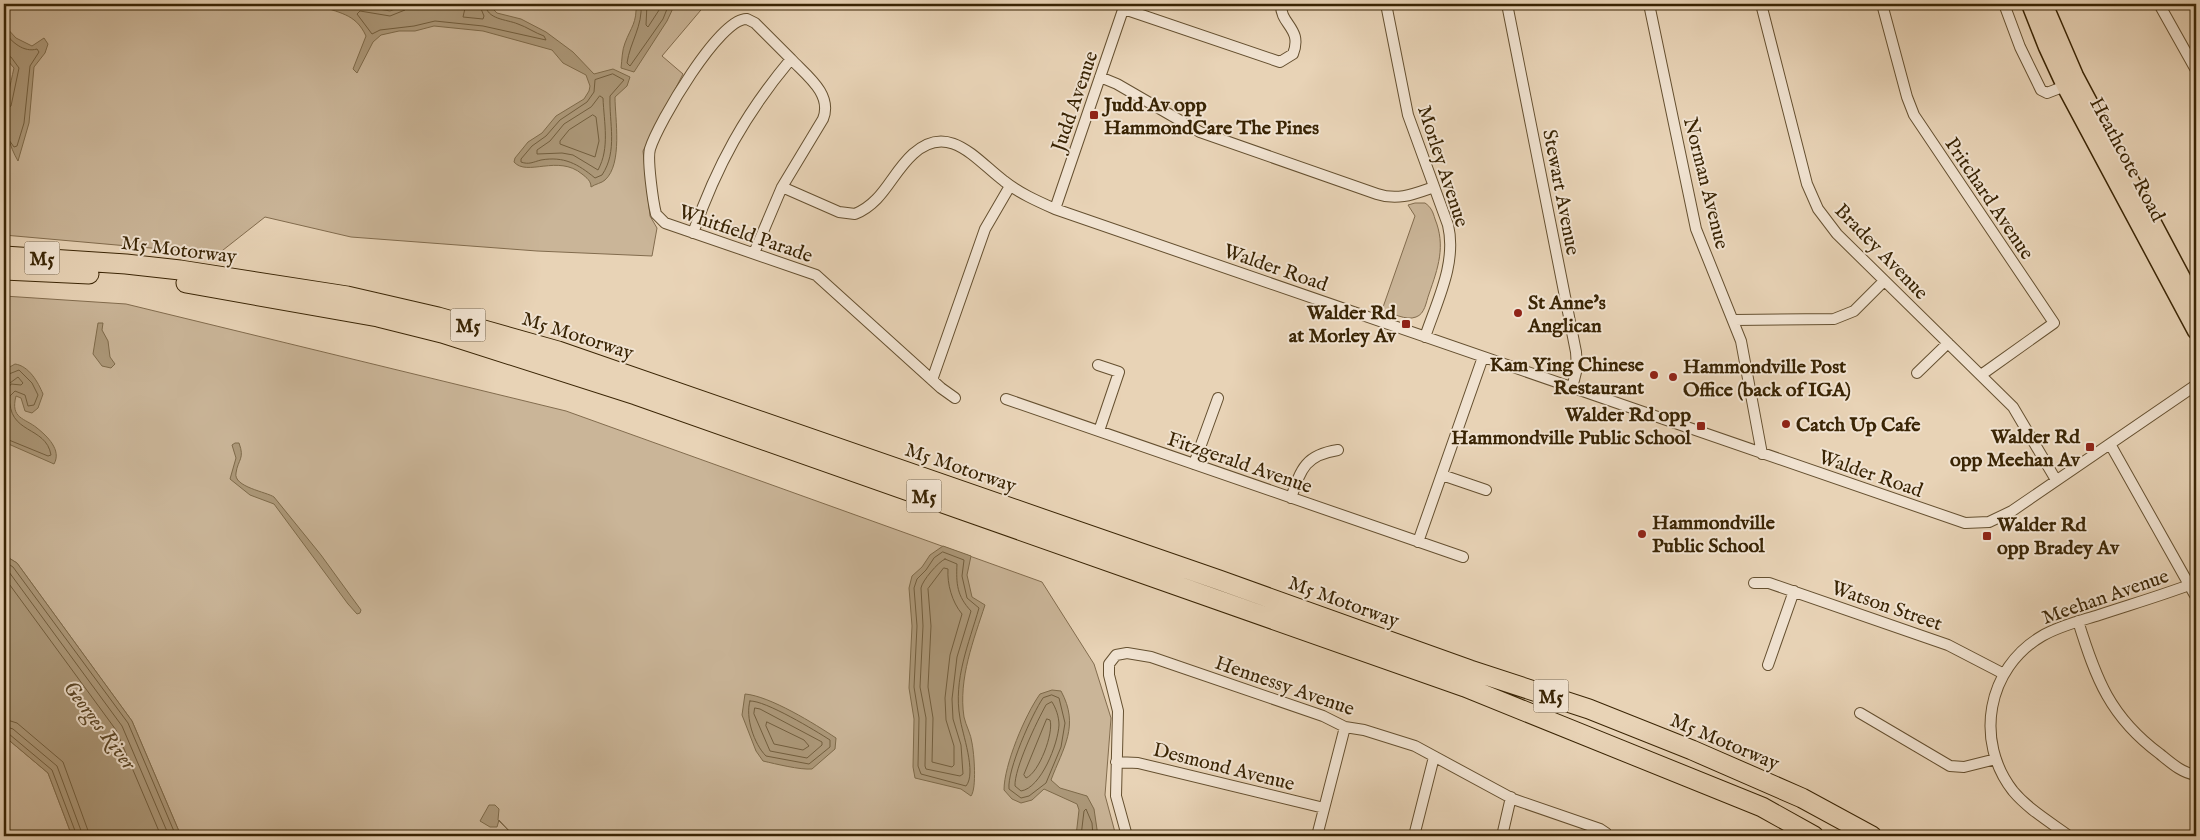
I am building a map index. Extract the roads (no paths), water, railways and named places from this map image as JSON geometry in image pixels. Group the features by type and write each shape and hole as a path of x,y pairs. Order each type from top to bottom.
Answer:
{"highway":[{"name":"M5 Motorway","path":"4,256 171,269 347,296 438,317 558,351 1219,580 1470,670 1589,709 1692,750 1802,798 1872,836"},
{"name":"M5 Motorway","path":"4,270 117,275 177,281 378,317 495,348 636,395 1465,686 1762,807 1814,836"}],"main road":[{"name":"Heathcote Road","path":"2030,4 2046,47 2065,86 2196,331"},
{"name":"Heathcote Road","path":"2044,4 2062,49 2103,130 2196,304"}],"street":[{"path":"1124,6 1280,62 1293,54 1296,44 1294,32 1282,14 1281,4"},
{"name":"Morley Avenue","path":"1386,4 1408,115 1448,225 1451,250 1448,269 1425,337"},
{"name":"Stewart Avenue","path":"1507,4 1576,352 1576,368 1572,388"},
{"name":"Norman Avenue","path":"1649,4 1698,240 1734,320 1741,342 1762,454"},
{"name":"Bradey Avenue","path":"1761,4 1805,175 1814,200 1837,234 1981,375 2020,416 2056,480"},
{"name":"Pritchard Avenue","path":"1882,4 1907,97 1914,115 2054,323 1981,375"},
{"path":"2004,4 2026,61 2041,90 2047,93 2065,86"},
{"path":"2159,4 2196,70"},
{"name":"Judd Avenue","path":"1055,209 1124,6"},
{"name":"Whitfield Parade","path":"791,59 754,23 746,19 739,20 718,38 675,100 650,152 655,210 660,220 816,275 932,380 955,398"},
{"path":"694,233 712,182 735,137 760,97 791,59 818,88 825,101 826,110 824,119 782,187 754,253"},
{"path":"1100,77 1117,84 1164,113 1200,132 1376,194 1390,198 1404,197 1434,187"},
{"name":"Walder Road","path":"782,187 838,212 855,214 879,198 913,154 928,145 943,142 958,145 970,150 1010,186 1055,209 1951,520 1971,524 1989,522 2006,514 2196,385"},
{"path":"932,380 985,229 1010,186"},
{"path":"1734,320 1834,320 1854,311 1884,280"},
{"path":"1917,373 1948,343"},
{"path":"1418,542 1483,357"},
{"path":"1098,365 1119,372 1100,431"},
{"path":"1194,464 1218,398"},
{"name":"Fitzgerald Avenue","path":"1006,399 1463,557"},
{"name":"Meehan Avenue","path":"2110,444 2196,597"},
{"path":"1291,498 1300,472 1308,461 1322,453 1338,450"},
{"path":"1442,475 1486,490"},
{"name":"Watson Street","path":"1754,583 1769,583 1948,645 2004,674"},
{"name":"Meehan Avenue","path":"2069,836 2020,798 2008,784 1996,759 1991,741 1991,713 1994,695 2004,674 2016,657 2033,642 2051,631 2189,585"},
{"path":"1768,665 1794,591"},
{"path":"2078,621 2097,679 2117,714 2148,745 2180,769 2196,775"},
{"name":"Hennessy Avenue","path":"1127,836 1116,796 1118,711 1109,675 1109,664 1116,655 1127,654 1151,657 1324,716 1345,727 1364,730 1398,741 1434,757 1511,797 1600,829 1608,836"},
{"path":"1860,712 1950,766 1964,767 1996,759"},
{"path":"1317,836 1345,727"},
{"path":"1414,836 1434,757"},
{"name":"Desmond Avenue","path":"1116,762 1138,763 1324,808"},
{"path":"1502,836 1511,797"}],"water":[{"path":"317,4 358,5 390,11 405,5 422,4 439,8 461,4 488,4 497,13 521,19 546,32 573,52 594,74 613,69 630,77 627,86 615,97 617,140 611,173 604,181 591,187 587,178 573,168 553,165 527,167 520,166 514,162 528,142 542,133 556,116 584,99 589,91 590,86 586,75 563,63 552,50 483,31 434,26 415,31 399,31 381,35 373,42 357,73 353,69 366,36 362,28 351,18"},
{"path":"636,4 675,4 667,21 634,72 621,68 624,46 635,20"},
{"path":"4,25 16,38 32,46 44,38 48,44 45,53 34,67 29,123 18,161 12,150 7,127 7,105 14,68 8,61 4,60"},
{"path":"98,323 103,323 102,330 108,341 110,357 115,364 111,368 102,366 93,354"},
{"path":"15,364 29,371 43,394 38,408 32,413 25,411 21,398 16,396 15,409 20,417 37,428 52,444 56,454 54,464 4,442 5,375 8,368"},
{"path":"239,443 241,452 236,478 251,488 274,497 321,555 361,610 360,613 357,614 348,604 274,504 250,495 230,479 236,458 232,445"},
{"path":"943,546 971,556 967,575 972,597 985,605 968,660 963,688 964,717 971,740 974,762 974,786 971,796 961,789 915,778 913,767 914,719 909,688 912,626 909,588 912,576 922,567 930,555"},
{"name":"Georges River","path":"4,555 17,563 132,721 181,836 72,836 48,773 4,736"},
{"path":"1052,690 1061,691 1067,704 1069,726 1068,737 1051,780 1060,788 1087,796 1094,809 1098,836 1076,836 1079,810 1077,804 1044,789 1032,800 1021,803 1012,799 1004,790 1011,754 1028,714 1040,694"},
{"path":"745,694 767,700 792,711 836,738 835,749 812,769 795,768 763,761 756,751 742,715"},
{"path":"489,805 495,805 499,809 497,827 490,827 480,821"}],"place":[{"name":"Judd Av opp HammondCare The Pines","path":"1094,115"},
{"name":"St Anne's Anglican","path":"1518,313"},
{"name":"Walder Rd at Morley Av","path":"1406,324"},
{"name":"Kam Ying Chinese Restaurant","path":"1654,375"},
{"name":"Hammondville Post Office (back of IGA)","path":"1673,377"},
{"name":"Catch Up Cafe","path":"1786,424"},
{"name":"Walder Rd opp Hammondville Public School","path":"1701,426"},
{"name":"Walder Rd opp Meehan Av","path":"2090,447"},
{"name":"Hammondville Public School","path":"1642,534"},
{"name":"Walder Rd opp Bradey Av","path":"1987,536"}]}
